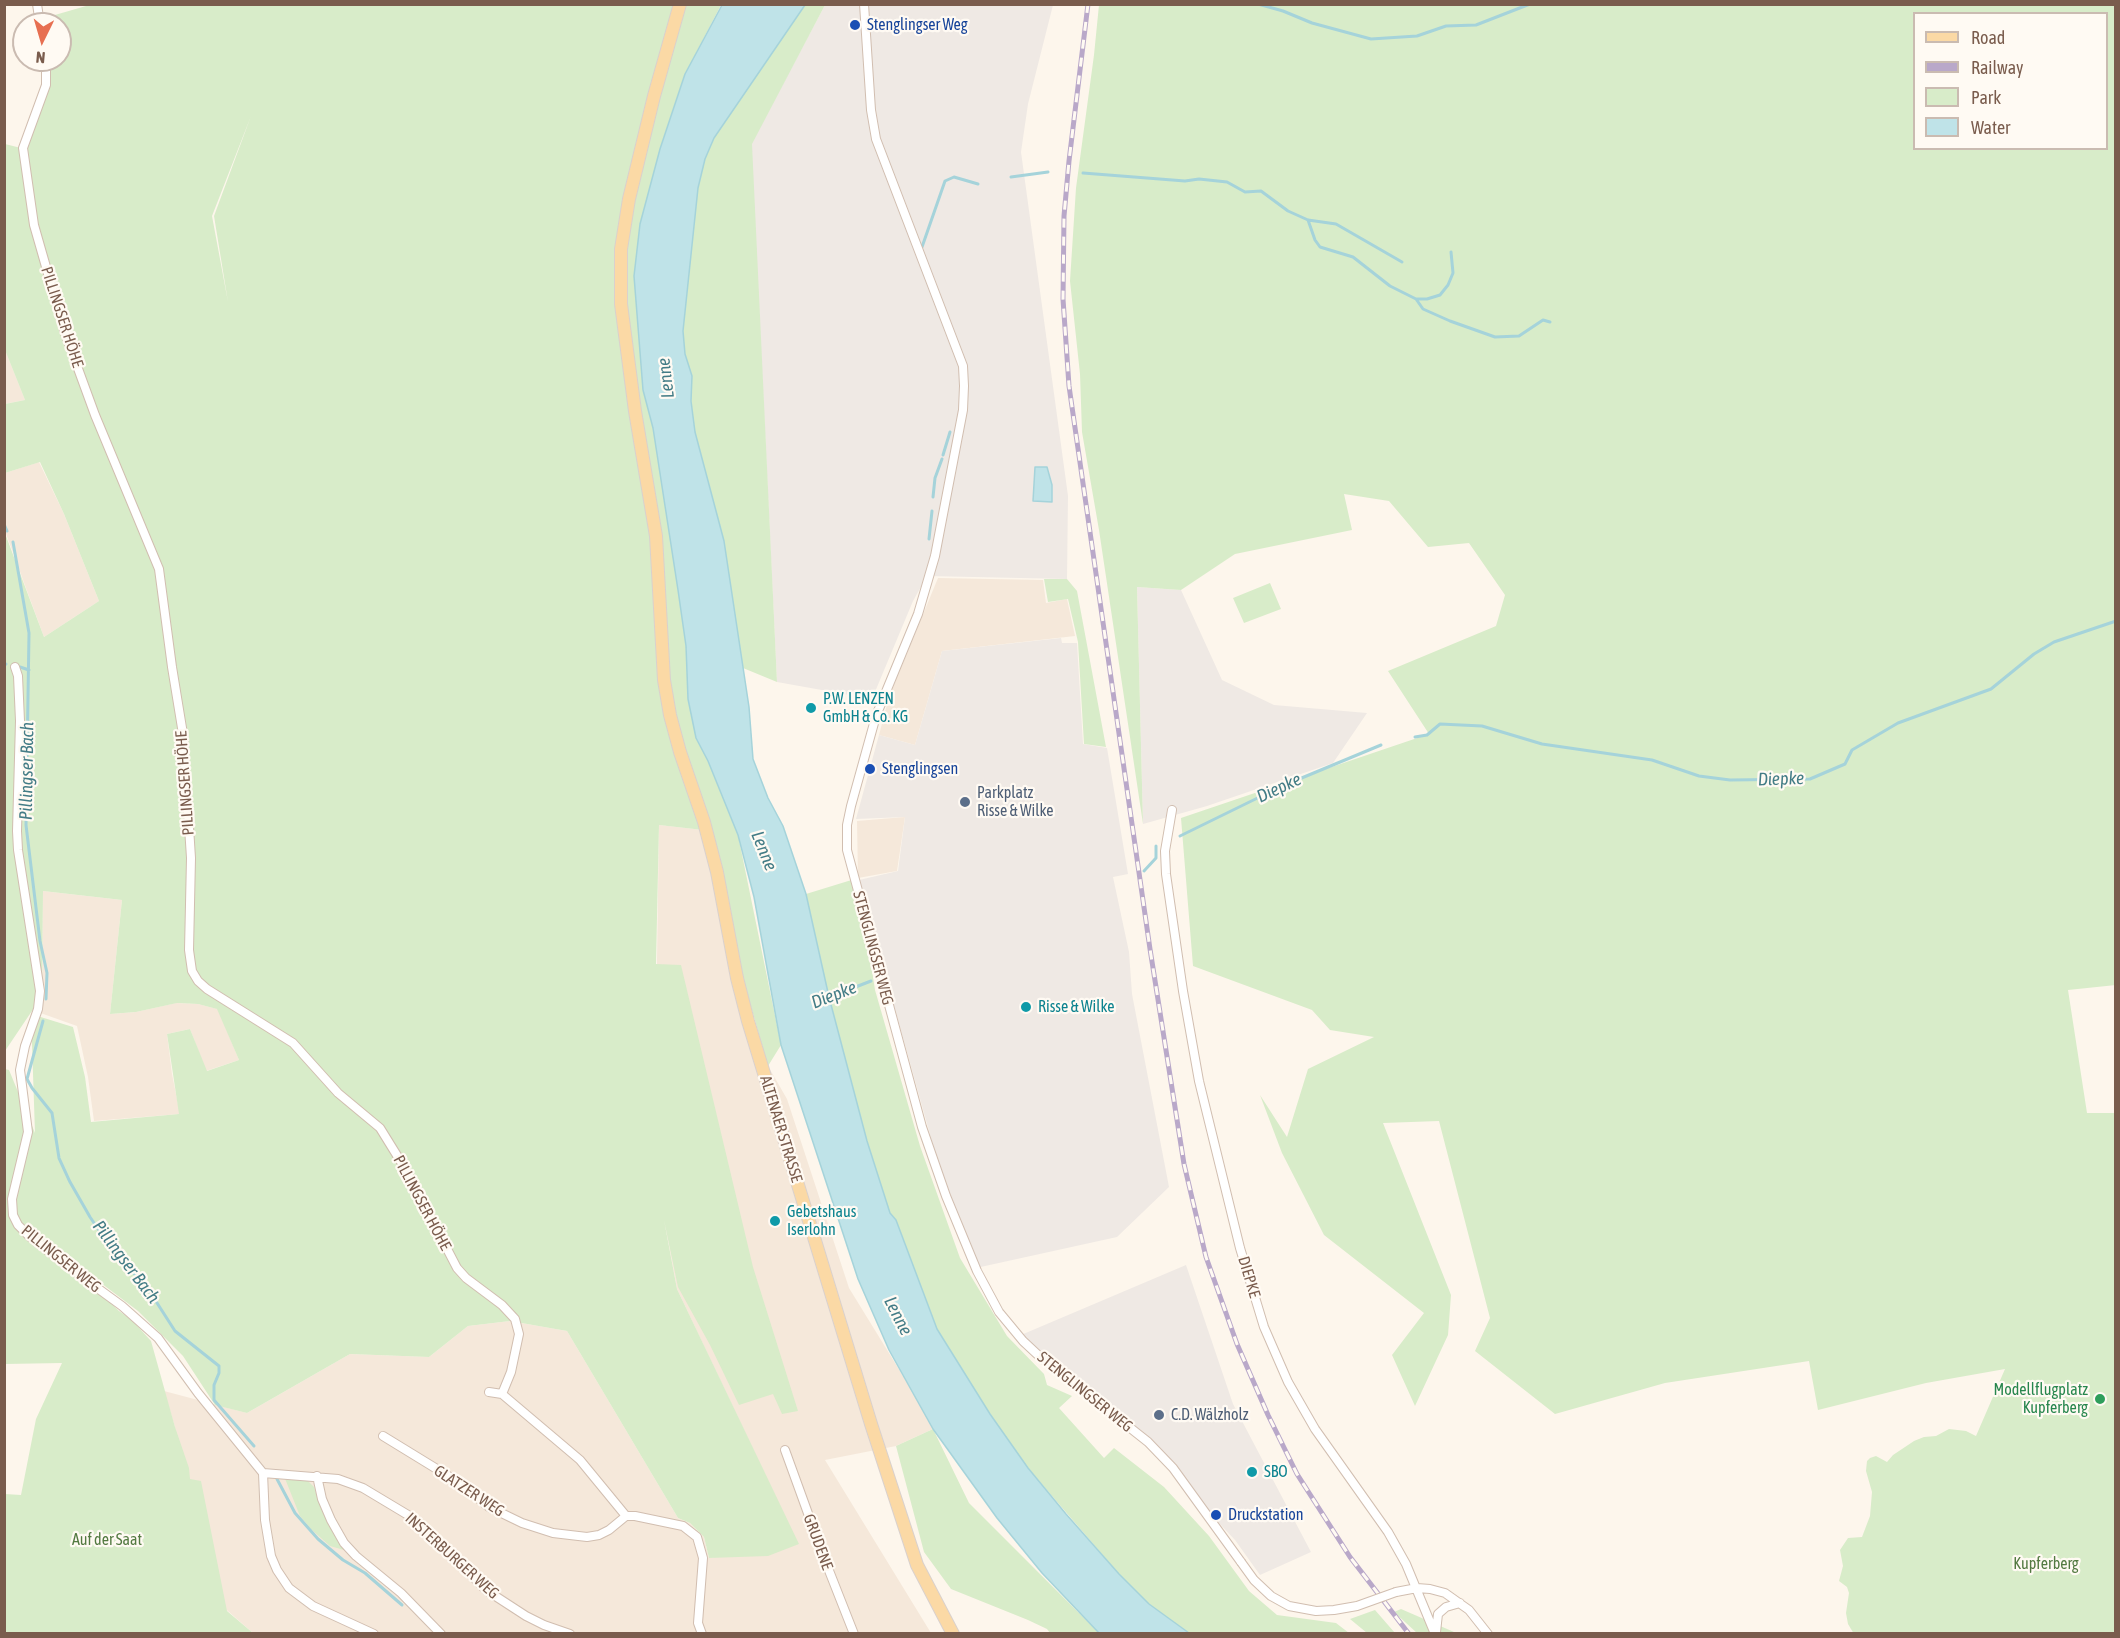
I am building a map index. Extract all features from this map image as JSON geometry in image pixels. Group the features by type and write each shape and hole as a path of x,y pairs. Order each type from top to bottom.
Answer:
{"main road":[{"name":"ALTENAER STRASSE","path":"680,5 628,199 621,249 621,304 635,411 656,536 664,680 680,752 704,822 748,1021 871,1424 917,1565 953,1634"}],"street":[{"name":"STENGLINGSER WEG","path":"864,4 871,110 876,139 963,366 964,386 963,410 935,556 918,614 876,716 851,806 847,825 847,850 922,1127 946,1196 970,1254 999,1312 1038,1355 1148,1442 1173,1468 1254,1580 1271,1596 1289,1606 1316,1611 1357,1606 1396,1592 1417,1588 1430,1589 1445,1593 1460,1603 1469,1610 1488,1634"},
{"name":"PILLINGSER HÖHE","path":"46,72 46,85 23,148 33,214 65,333 95,415 159,569 183,734 191,858 189,950 192,971 207,989 293,1043 338,1093 380,1128 406,1170 457,1268 466,1278 502,1305 515,1319 519,1334 502,1394"},
{"name":"PILLINGSER WEG","path":"15,667 20,721 18,850 40,991 38,1009 25,1046 20,1070 28,1132 12,1200 13,1215 18,1225 29,1236 123,1306 158,1338 198,1393 263,1473"},
{"name":"DIEPKE","path":"1172,810 1165,851 1166,874 1195,1059 1240,1248 1264,1327 1288,1382 1315,1429 1388,1532 1417,1588 1436,1634"},
{"path":"489,1392 502,1394 580,1460 626,1516 683,1526 697,1537 703,1558 698,1623 702,1634"},
{"name":"GLATZER WEG","path":"383,1436 458,1482 489,1507 522,1523 553,1533 587,1537 609,1530 626,1516"},
{"name":"GRUDENE","path":"785,1449 854,1634"},
{"path":"263,1473 265,1520 271,1556 289,1588 313,1606 374,1634"},
{"name":"INSTERBURGER WEG","path":"263,1473 338,1479 363,1488 413,1518 486,1590 526,1616 570,1634"},
{"path":"317,1476 322,1499 344,1543 356,1556 401,1593 441,1634"},
{"path":"1436,1634 1438,1614 1446,1607 1460,1603"}],"shaded area":[{"path":"825,5 1053,5 1028,104 1021,152 1068,496 1067,579 927,576 913,601 872,699 777,682 751,144"},
{"path":"5,350 25,400 5,404"},
{"path":"39,462 64,514 99,601 44,637 5,531 5,473"},
{"path":"938,578 1043,580 1046,603 1067,599 1075,636 942,651 915,745 879,735 889,697"},
{"path":"1137,587 1181,590 1222,680 1274,705 1367,713 1333,763 1207,806 1143,824"},
{"path":"1061,638 1062,643 1077,643 1083,744 1107,748 1128,874 1113,877 1129,952 1132,994 1169,1187 1117,1237 976,1268 948,1199 859,880 898,871 905,817 856,819 879,735 915,745 942,651"},
{"path":"905,817 897,871 858,878 857,821"},
{"path":"659,825 713,831 751,1009 768,1066 787,1099 849,1288 935,1428 896,1446 825,1460 931,1633 253,1633 197,1584 175,1427 164,1391 247,1413 350,1354 429,1357 468,1326 510,1321 567,1331 678,1518 690,1523 704,1537 709,1558 798,1544 677,1289 654,1163"},
{"path":"43,891 122,900 110,1014 136,1012 176,1003 198,1004 218,1009 239,1060 206,1071 190,1029 167,1034 180,1114 94,1121 88,1077 77,1026 32,1010 42,996"},
{"path":"1186,1265 1233,1404 1311,1552 1260,1575 1235,1540 1117,1415 1057,1368 1021,1335"}],"green space":[{"name":"Auf der Saat","path":"93,4 720,5 685,74 660,149 640,224 634,276 643,390 653,428 678,590 686,646 688,699 696,738 708,761 738,835 781,1045 768,1066 740,968 712,831 659,825 656,964 681,965 753,1267 798,1411 782,1414 773,1394 739,1405 678,1287 664,1220 677,1289 799,1544 768,1556 709,1558 704,1537 690,1523 678,1518 567,1331 510,1321 468,1326 429,1357 350,1354 247,1413 215,1405 183,1356 138,1311 77,1265 34,1228 119,1311 132,1320 151,1341 189,1468 190,1479 201,1481 227,1611 253,1633 5,1633 5,1494 21,1495 36,1419 62,1363 5,1364 5,1069 9,1070 35,1133 31,1014 73,1027 85,1077 91,1122 179,1114 167,1034 190,1029 207,1071 239,1060 217,1009 198,1004 177,1003 136,1012 110,1014 122,900 43,891 42,996 5,1051 5,536 44,637 99,601 40,462 5,473 5,404 25,400 5,350 5,144 21,148 32,226 61,328 94,415 151,550 97,415 66,329 36,225 25,149 47,85 48,72 72,72 72,12 65,12","holes":["251,116 214,216 228,302 212,216"]},
{"path":"805,5 825,5 752,144 777,682 743,668 724,541 695,432 691,401 692,376 685,354 683,331 698,188 705,159 714,138"},
{"name":"Kupferberg","path":"1099,5 2115,5 2116,985 2068,990 2087,1113 2115,1113 2115,1633 1854,1634 1848,1624 1846,1613 1849,1593 1847,1587 1839,1581 1843,1566 1840,1550 1848,1538 1862,1537 1870,1516 1872,1492 1866,1471 1867,1461 1876,1456 1887,1462 1893,1455 1914,1441 1936,1436 1949,1429 1966,1431 1976,1436 2005,1369 1926,1383 1818,1410 1809,1361 1665,1383 1555,1414 1475,1351 1490,1318 1439,1121 1383,1123 1451,1295 1448,1335 1415,1406 1392,1355 1424,1313 1324,1235 1282,1153 1260,1095 1287,1137 1308,1069 1374,1037 1330,1030 1312,1010 1193,966 1181,818 1429,734 1388,671 1496,626 1505,595 1469,543 1428,547 1389,501 1344,494 1352,530 1235,554 1181,590 1137,587 1143,824 1082,432 1080,374 1070,281 1076,188"},
{"path":"1044,579 1067,579 1077,591 1106,747 1084,744 1078,642 1068,599 1048,602"},
{"path":"1270,583 1281,609 1244,623 1233,598"},
{"path":"858,878 875,990 920,1146 960,1258 1007,1336 1044,1374 1047,1385 1072,1396 1059,1408 1104,1458 1114,1448 1164,1487 1209,1536 1249,1591 1277,1615 1336,1623 1349,1633 1189,1633 1149,1604 1119,1574 1028,1468 990,1414 937,1329 896,1220 890,1213 867,1141 829,997 806,894"},
{"path":"933,1429 969,1503 1099,1633 1050,1633 1047,1629 1028,1620 951,1589 924,1552 896,1446"},
{"path":"284,1476 307,1480 314,1487 321,1509 344,1550 330,1546 300,1516"},
{"path":"1401,1609 1457,1633 1417,1633 1394,1612"},
{"path":"1375,1610 1395,1633 1367,1633 1350,1619"}],"water":[{"name":"Lenne","path":"722,5 805,5 714,138 705,159 698,188 683,331 685,354 692,376 691,401 695,432 724,541 749,707 753,759 768,798 783,826 806,894 829,997 867,1141 890,1213 896,1220 937,1329 990,1414 1028,1468 1066,1514 1149,1604 1189,1633 1099,1633 1042,1573 997,1518 933,1429 889,1350 858,1279 781,1045 754,897 738,835 708,761 696,738 688,699 686,646 678,590 653,428 643,390 634,276 640,224 660,149 685,74"},
{"path":"1035,467 1047,467 1052,485 1052,502 1033,501"}],"waterway":[{"path":"1258,4 1312,23 1371,39 1417,36 1446,26 1476,25 1530,4"},
{"path":"1011,177 1048,172"},
{"path":"1083,173 1185,181 1199,179 1227,182 1245,192 1261,191 1288,211 1308,220 1336,224 1402,262"},
{"path":"922,247 945,181 954,177 978,184"},
{"path":"1308,220 1320,247 1353,257 1390,286 1416,299 1427,299 1440,295 1448,285 1453,273 1451,252"},
{"path":"1416,299 1423,309 1495,337 1519,336 1543,320 1550,322"},
{"path":"943,455 950,432"},
{"path":"933,497 935,478 942,459"},
{"path":"929,539 932,511"},
{"name":"Pillingser Bach","path":"4,524 7,531"},
{"name":"Pillingser Bach","path":"13,542 29,633 26,825 40,941 47,973 46,999"},
{"name":"Diepke","path":"1415,737 1427,735 1440,724 1482,726 1542,744 1652,760 1699,776 1730,780 1810,779 1845,764 1852,750 1898,723 1991,689 2034,654 2054,642 2116,621"},
{"name":"Pillingser Bach","path":"20,667 29,670"},
{"name":"Diepke","path":"1180,836 1280,787 1381,745"},
{"name":"Diepke","path":"1144,871 1156,858 1156,846"},
{"name":"Diepke","path":"825,998 841,990 871,981"},
{"name":"Pillingser Bach","path":"43,1021 27,1079 52,1113 59,1158 70,1182 111,1248 125,1255 126,1267 150,1292 175,1331 219,1366 214,1385 214,1400 254,1446"},
{"name":"Pillingser Bach","path":"277,1479 295,1513 318,1539 343,1560 365,1573 402,1605"}],"railway":[{"path":"1088,4 1064,216 1063,299 1069,386 1150,949 1184,1164 1206,1257 1237,1344 1268,1415 1297,1474 1350,1557 1409,1634"}],"place":[{"name":"Stenglingser Weg","path":"855,25"},
{"name":"P.W. LENZEN GmbH & Co. KG","path":"811,708"},
{"name":"Stenglingsen","path":"870,769"},
{"name":"Parkplatz Risse & Wilke","path":"965,802"},
{"name":"Risse & Wilke","path":"1026,1007"},
{"name":"Gebetshaus Iserlohn","path":"775,1221"},
{"name":"Modellflugplatz Kupferberg","path":"2100,1399"},
{"name":"C.D. Wälzholz","path":"1159,1415"},
{"name":"SBO","path":"1252,1472"},
{"name":"Druckstation","path":"1216,1515"}]}
